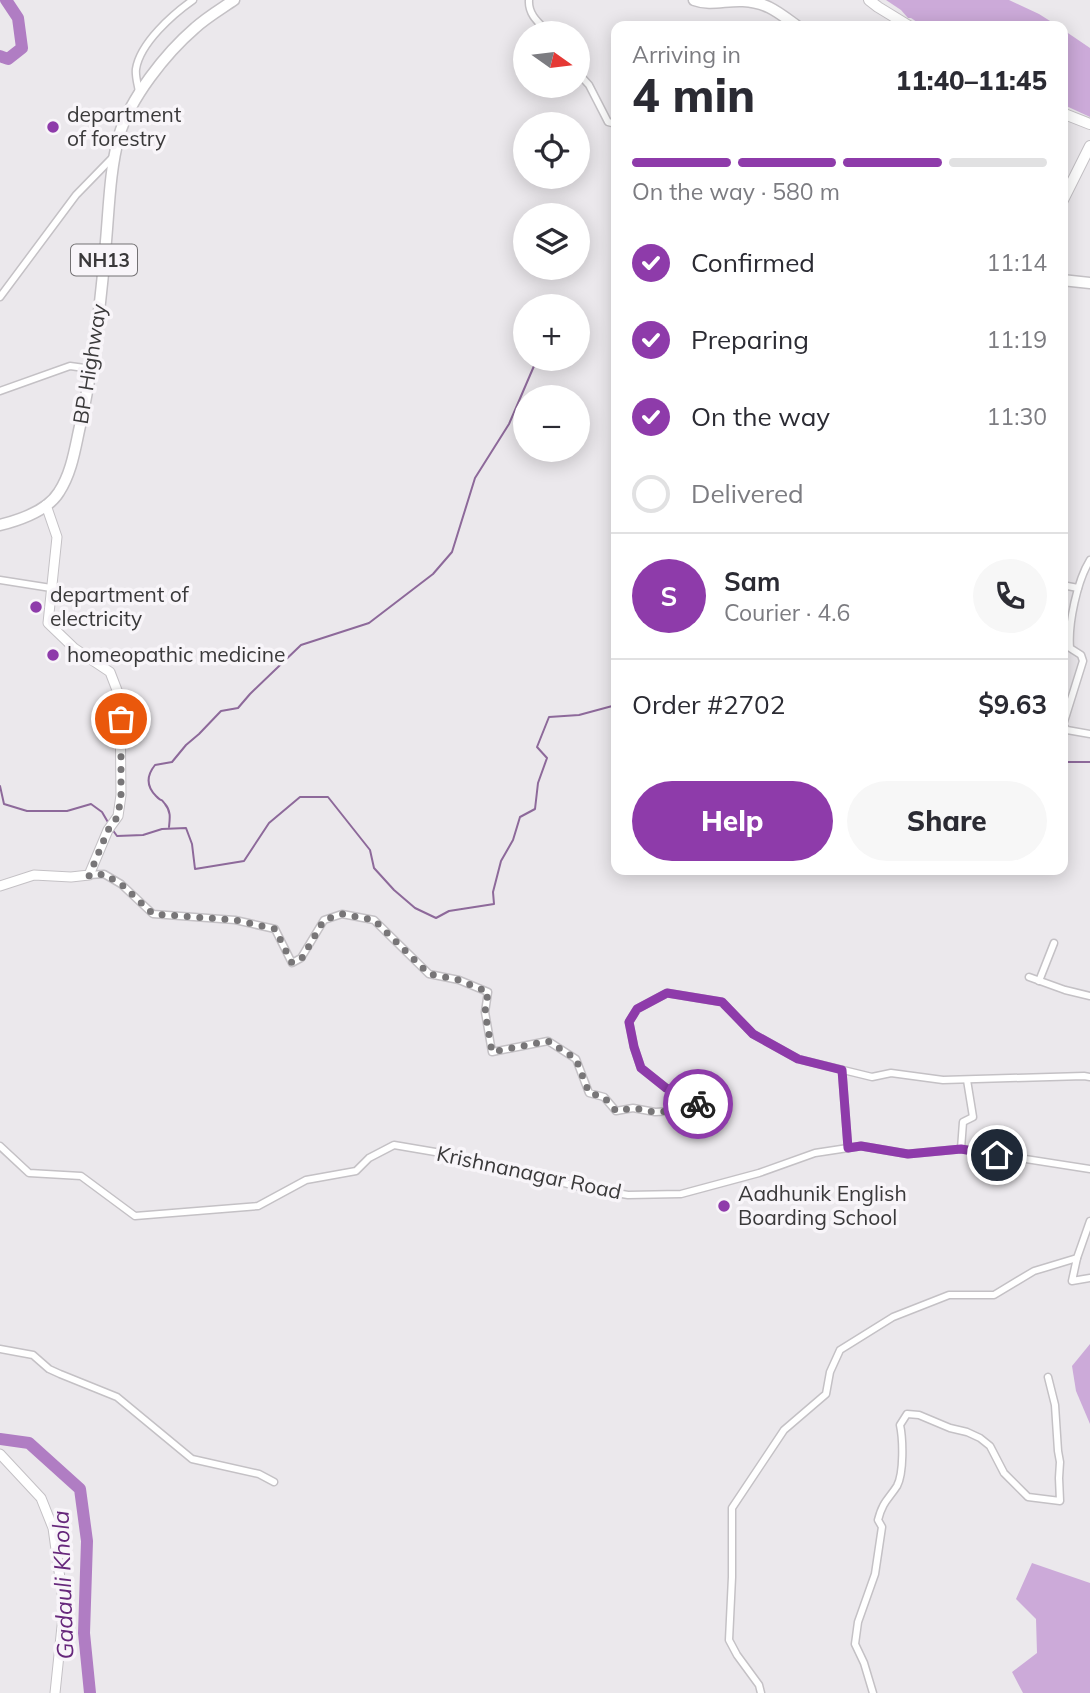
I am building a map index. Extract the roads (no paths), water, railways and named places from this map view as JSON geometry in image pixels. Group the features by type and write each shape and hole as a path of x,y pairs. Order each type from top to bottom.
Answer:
{"highway":[{"name":"BP Highway","path":"0,525 29,515 46,505 58,494 67,477 92,369 112,174 120,134 139,92 187,35 234,0"},
{"path":"694,0 709,3 742,1 764,5 790,21"},
{"path":"1068,281 1090,283"}],"main road":[{"path":"869,0 901,21"},
{"path":"1068,115 1090,124"},
{"path":"1068,190 1090,146"}],"street":[{"path":"139,92 136,71 142,52 178,10 193,0"},
{"path":"529,0 531,14 538,21"},
{"path":"590,87 602,113 611,123"},
{"path":"0,297 76,195 116,155"},
{"path":"0,282 9,287"},
{"path":"0,391 70,366 92,369"},
{"path":"46,505 57,537 48,623 74,648 110,671 120,698 121,795 118,816 108,830 89,876"},
{"path":"1068,709 1083,661 1081,655 1070,648 1069,639 1077,588 1090,560"},
{"path":"0,580 51,588"},
{"path":"1068,586 1077,588"},
{"path":"1068,730 1090,734"},
{"path":"0,886 34,876 104,874 121,884 153,914 235,920 275,929 292,963 302,958 324,920 342,914 374,920 429,974 459,980 488,992 485,1012 492,1052 548,1041 576,1059 589,1093 604,1097 616,1111 633,1108 654,1112 697,1110 699,1098 666,1088 641,1068 634,1047 629,1022 637,1009 667,993 722,1002 753,1034 798,1059 872,1077 891,1073 943,1080 1090,1077"},
{"path":"1039,981 1054,943"},
{"path":"1029,977 1090,996"},
{"path":"842,1070 848,1148"},
{"path":"961,1149 963,1122 973,1117 967,1080"},
{"name":"Krishnanagar Road","path":"0,1146 29,1173 81,1176 135,1216 258,1206 306,1180 356,1171 369,1158 394,1145 447,1154 580,1187 628,1195 681,1194 759,1173 816,1153 861,1146 908,1154 961,1149 1090,1169"},
{"path":"1090,1221 1072,1282 1090,1278"},
{"path":"761,1693 759,1685 729,1640 732,1508 784,1430 827,1394 830,1372 840,1350 893,1317 949,1295 994,1295 1034,1272 1077,1258"},
{"path":"0,1349 33,1355 48,1368 117,1397 192,1459 259,1474 274,1482"},
{"path":"873,1693 855,1644 859,1622 875,1574 882,1527 878,1520 883,1503 901,1475 900,1425 907,1414 919,1415 980,1438 990,1446 1004,1473 1028,1497 1060,1501 1055,1405 1048,1377"},
{"path":"0,1454 41,1498 53,1528 64,1607 55,1693"}],"waterway":[{"path":"0,56 8,59 22,48 18,18 6,0"},
{"path":"169,827 168,809 149,784 150,773 155,765 172,762 221,711 238,708 301,645 369,623 433,574 452,552 475,478 509,424 532,371"},
{"path":"112,829 117,836 186,828 192,844 195,869 244,861 269,823 300,797 328,797 370,850 374,868 415,908 436,918 449,911 494,904 493,892 501,861 513,840 520,817 535,809 538,783 547,758 537,747 549,717 579,715 611,706"},
{"path":"1068,762 1090,762"},
{"path":"0,786 4,804 27,811 67,811 91,804 102,812 109,824"},
{"name":"Gadauli Khola","path":"0,1439 29,1443 80,1489 87,1541 84,1633 90,1693"}],"place":[{"name":"department of forestry","path":"53,127"},
{"name":"department of electricity","path":"36,607"},
{"name":"homeopathic medicine","path":"53,655"},
{"name":"Aadhunik English Boarding School","path":"724,1206"}]}
